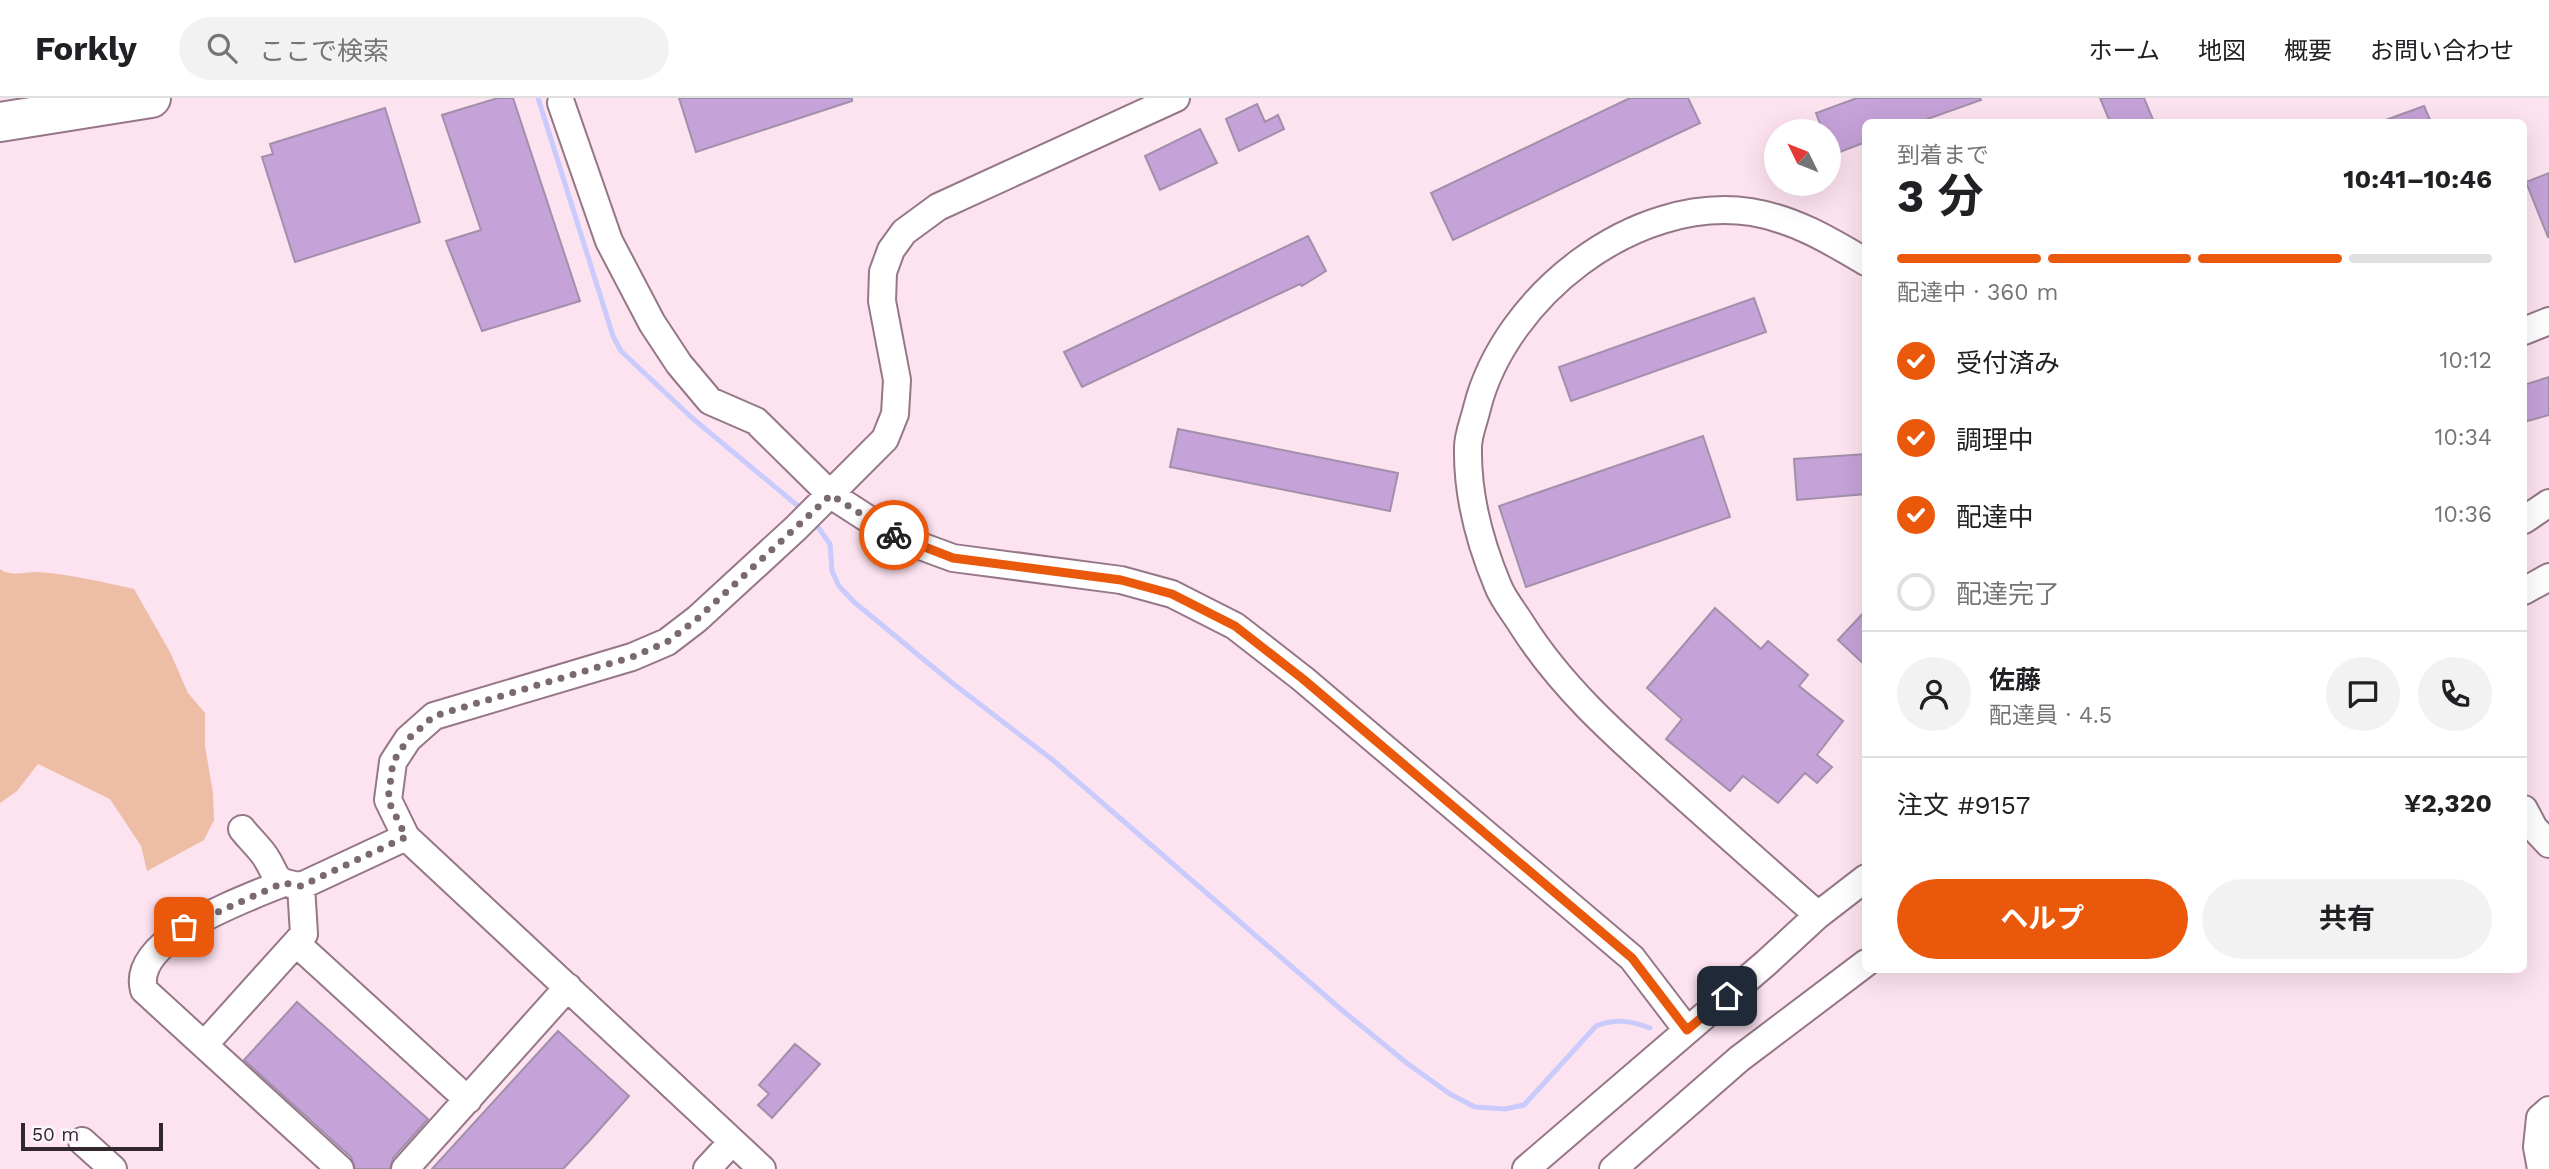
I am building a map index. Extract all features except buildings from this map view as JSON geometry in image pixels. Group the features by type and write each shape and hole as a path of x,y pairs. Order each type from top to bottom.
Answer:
{"highway":[{"path":"0,122 151,98"}],"lane":[{"path":"762,1169 406,837 388,800 393,762 408,739 434,716 632,657 667,642 697,619 831,495 885,439 895,414 897,380 882,301 883,272 891,250 904,232 938,207 1176,98"},
{"path":"561,103 609,241 652,323 679,364 710,401 756,421 831,495 896,537 953,558 1121,580 1172,594 1235,626 1303,679 1632,958 1687,1030"},
{"path":"1818,915 1602,724 1545,662 1498,588 1474,510 1468,445 1485,380 1515,328 1545,291 1580,262 1615,239 1658,221 1699,213 1750,212 1806,227 1862,260"},
{"path":"2527,330 2549,321"},
{"path":"2527,518 2549,503"},
{"path":"2527,589 2549,577"},
{"path":"2527,815 2534,828 2549,844"},
{"path":"204,1045 304,934 292,885 271,871 266,857 242,829"},
{"path":"340,1169 144,990 141,978 145,967 184,927 406,837"},
{"path":"1525,1169 1818,915 1862,881"},
{"path":"296,943 468,1100"},
{"path":"1614,1169 1739,1059 1862,966"},
{"path":"405,1169 568,987"},
{"path":"2541,1169 2537,1147 2540,1118 2549,1110"},
{"path":"82,1141 113,1169"},
{"path":"707,1169 732,1142"}],"shaded area":[{"path":"0,569 13,573 62,575 134,589 170,652 188,693 205,713 205,746 213,793 214,820 204,840 147,871 141,846 110,799 38,764 17,791 0,803"}],"waterway":[{"path":"538,98 613,336 621,351 691,417 804,511"},
{"path":"813,520 830,544 832,571 839,586 854,602 951,682 1054,761 1343,1011 1450,1094 1475,1107 1505,1109 1524,1105 1596,1026 1623,1021 1650,1028"}],"way so far":[{"path":"184,927 283,883 301,886 406,837 388,800 393,762 408,739 434,716 632,657 667,642 697,619 831,495 894,535"}],"route":[{"path":"894,535 953,558 1121,580 1172,594 1235,626 1303,679 1632,958 1664,996 1687,1030 1727,996"}]}
